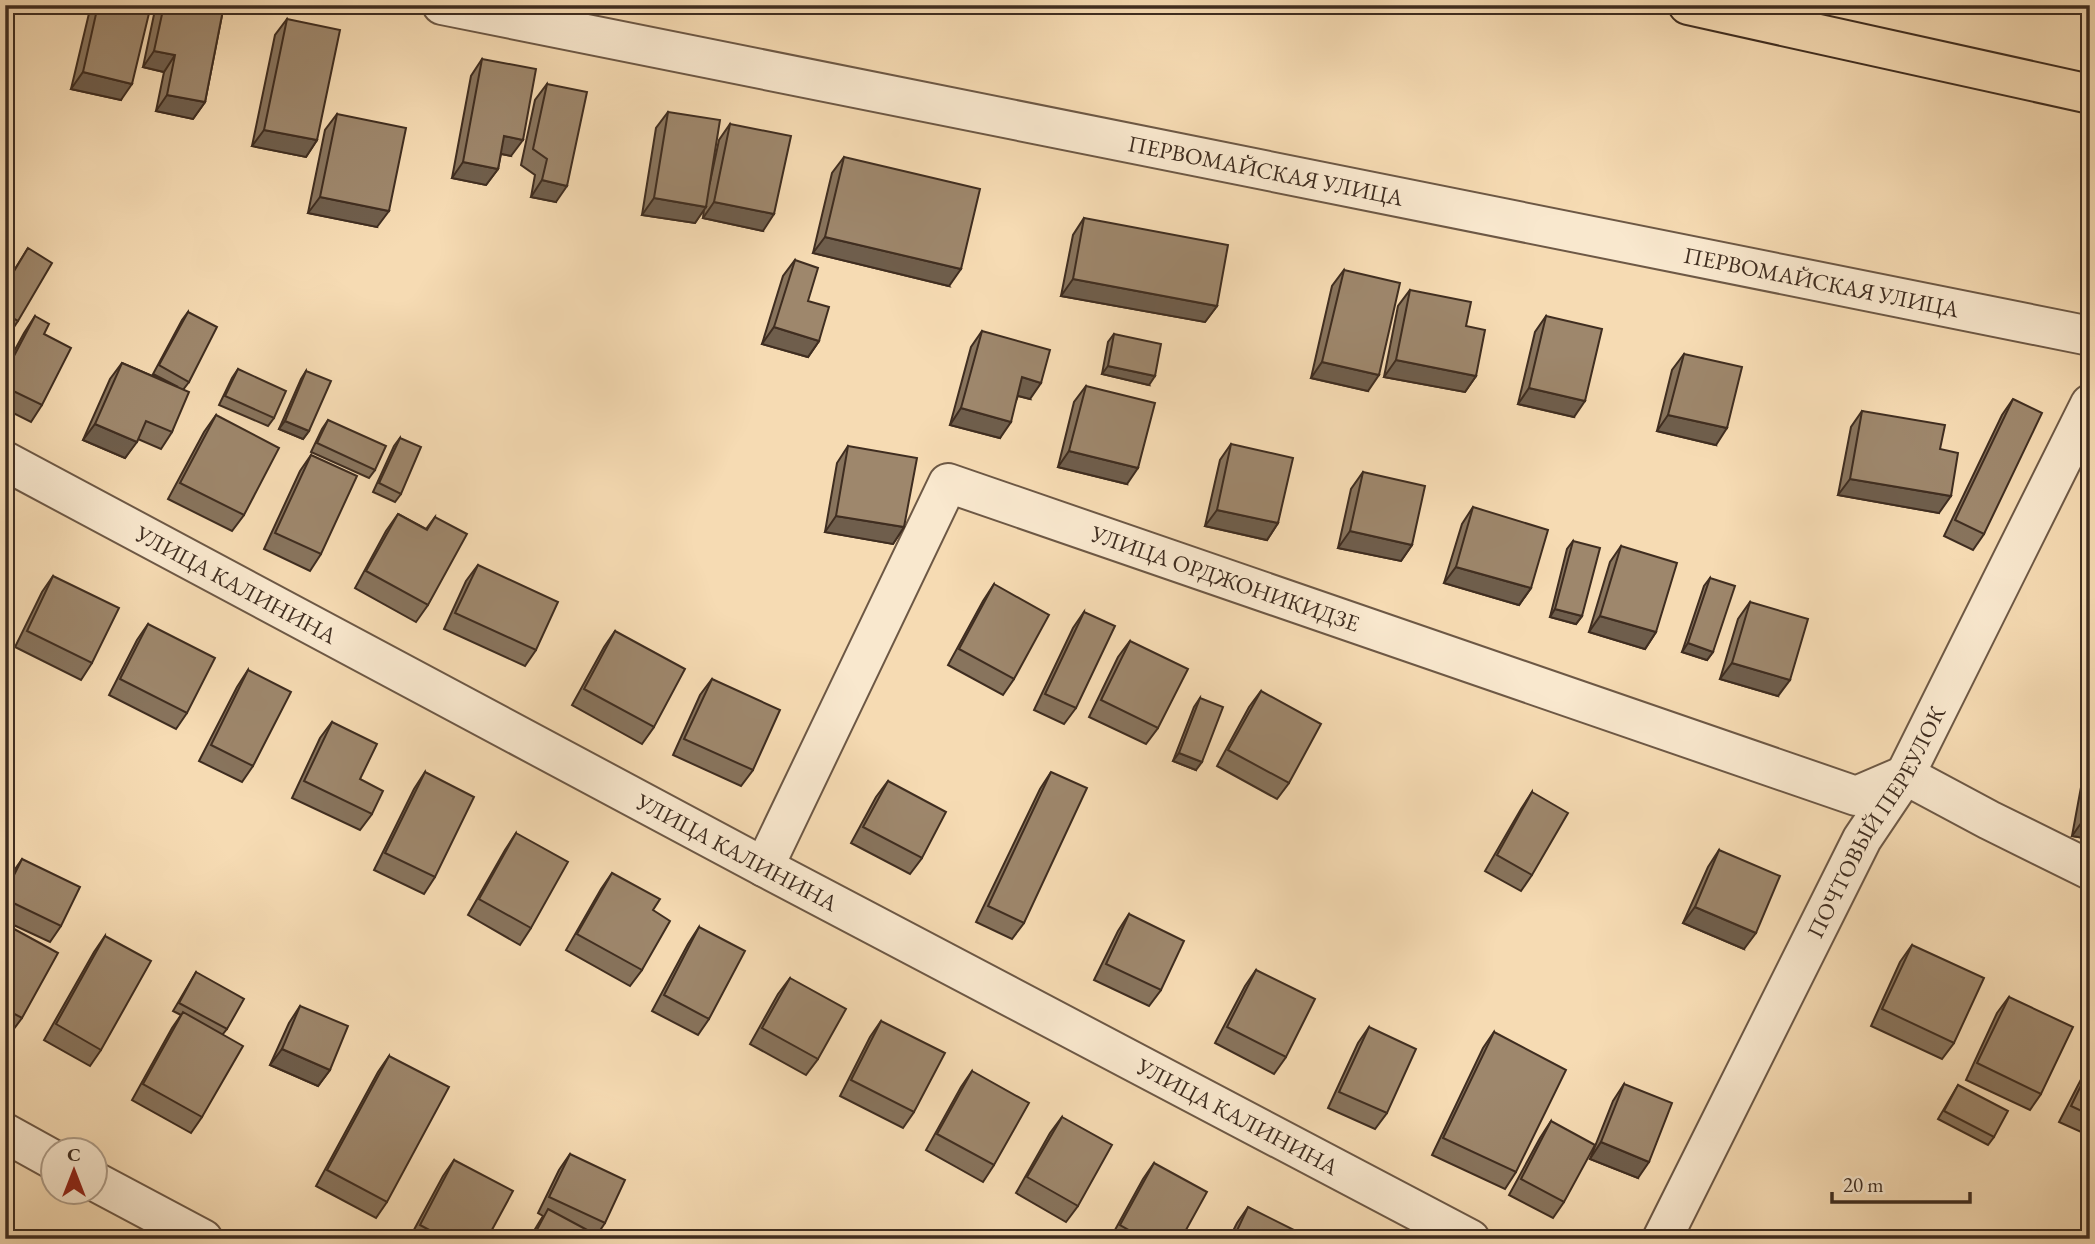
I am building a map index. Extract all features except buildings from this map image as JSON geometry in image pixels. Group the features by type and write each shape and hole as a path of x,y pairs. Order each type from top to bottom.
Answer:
{"main road":[{"path":"1688,5 2090,94"}],"street":[{"name":"ПЕРВОМАЙСКАЯ УЛИЦА","path":"442,5 2090,336"},
{"name":"ПОЧТОВЫЙ ПЕРЕУЛОК","path":"1662,1239 1863,839 1905,775 2090,404"},
{"name":"УЛИЦА КАЛИНИНА","path":"5,461 764,867 1470,1239"},
{"name":"УЛИЦА ОРДЖОНИКИДЗЕ","path":"764,867 948,483 1856,796 1905,775"},
{"path":"1905,775 2090,870"},
{"path":"5,1133 38,1151"},
{"path":"108,1188 203,1239"}]}
